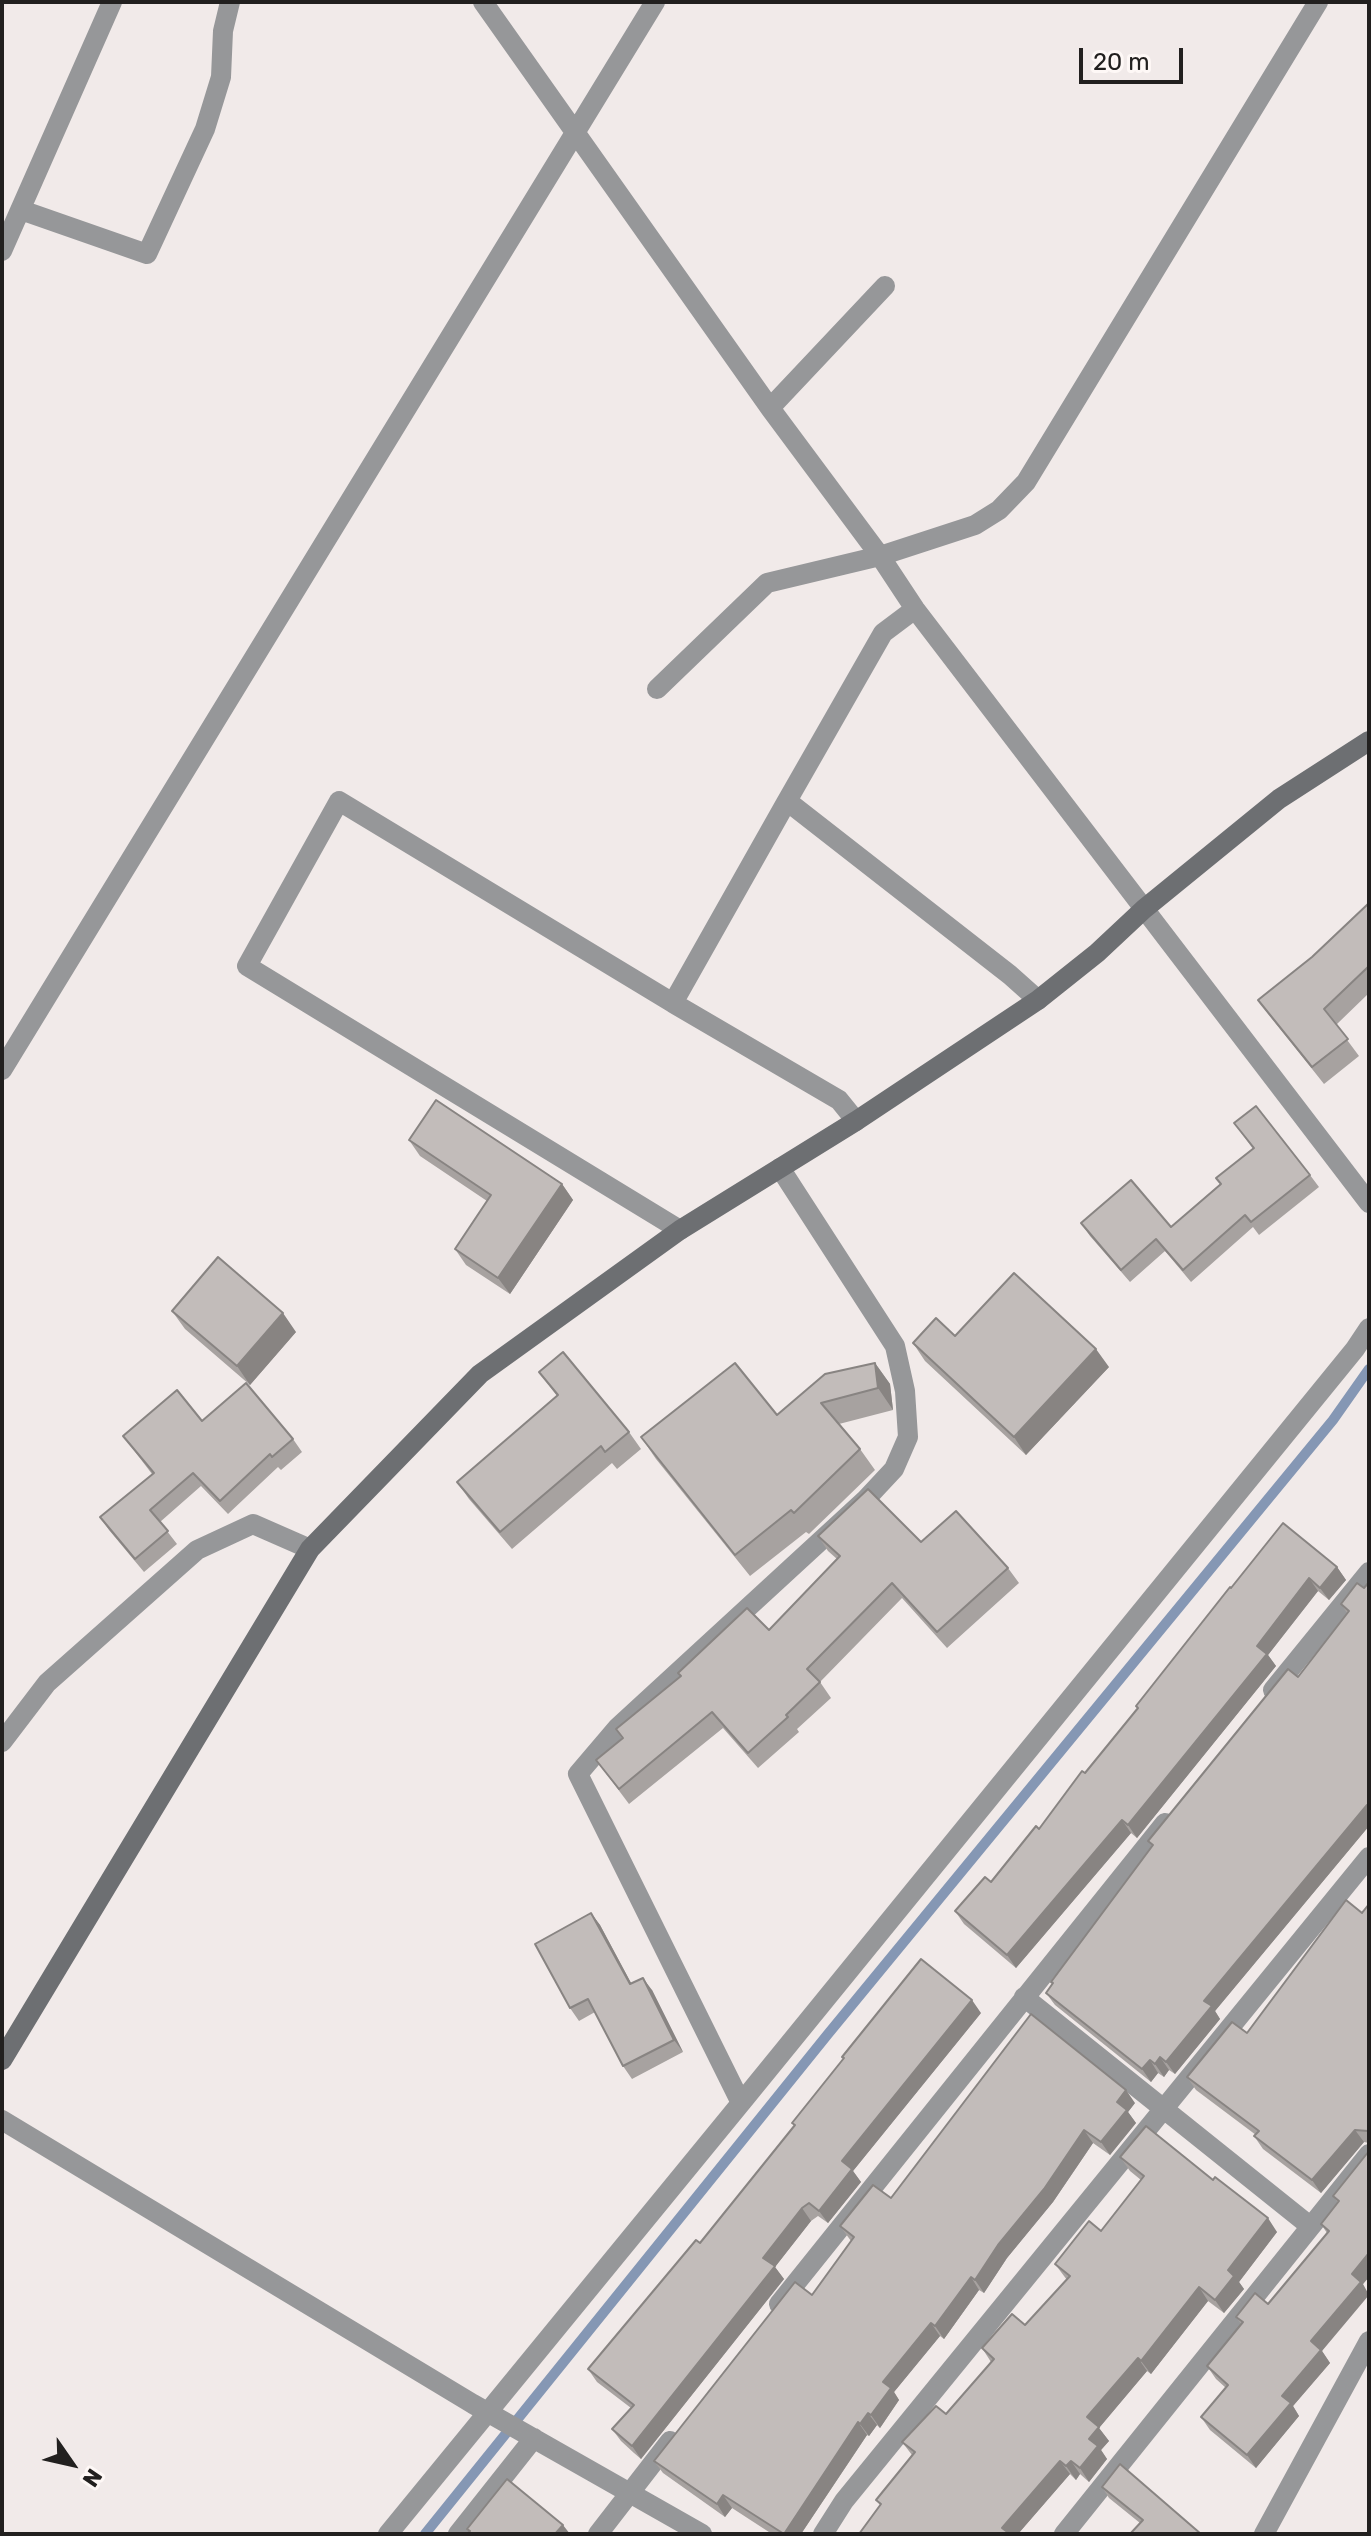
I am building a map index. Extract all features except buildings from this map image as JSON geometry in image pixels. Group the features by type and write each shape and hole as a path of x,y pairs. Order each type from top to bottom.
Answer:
{"street":[{"path":"2,251 112,2"},
{"path":"21,210 147,254 205,129 221,77 223,31 230,2"},
{"path":"483,2 915,609 1369,1203"},
{"path":"2,1070 655,2"},
{"path":"657,689 767,583 880,556 975,525 999,510 1026,482 1318,2"},
{"path":"770,408 885,286"},
{"path":"673,1003 883,633 915,609"},
{"path":"2,2060 310,1549 480,1374 680,1230 856,1121 1038,1000 1279,799 1369,741"},
{"path":"680,1230 247,966 339,801 839,1100 856,1121"},
{"path":"787,801 1038,1000"},
{"path":"741,2103 578,1774 618,1727 866,1499 894,1469 908,1437 905,1391 895,1346 780,1168"},
{"path":"388,2534 1369,1328"},
{"path":"2,1742 47,1683 197,1550 253,1524 310,1549"},
{"path":"1259,1707 1369,1572"},
{"path":"768,2318 1181,1804"},
{"path":"823,2534 844,2501 1369,1857"},
{"path":"1024,1997 1310,2226"},
{"path":"2,2120 487,2411 702,2534"},
{"path":"1064,2534 1369,2154"},
{"path":"1264,2534 1369,2341"},
{"path":"598,2534 679,2429"},
{"path":"458,2534 534,2438"}],"waterway":[{"path":"425,2534 828,2034 1333,1420 1369,1369"}]}
